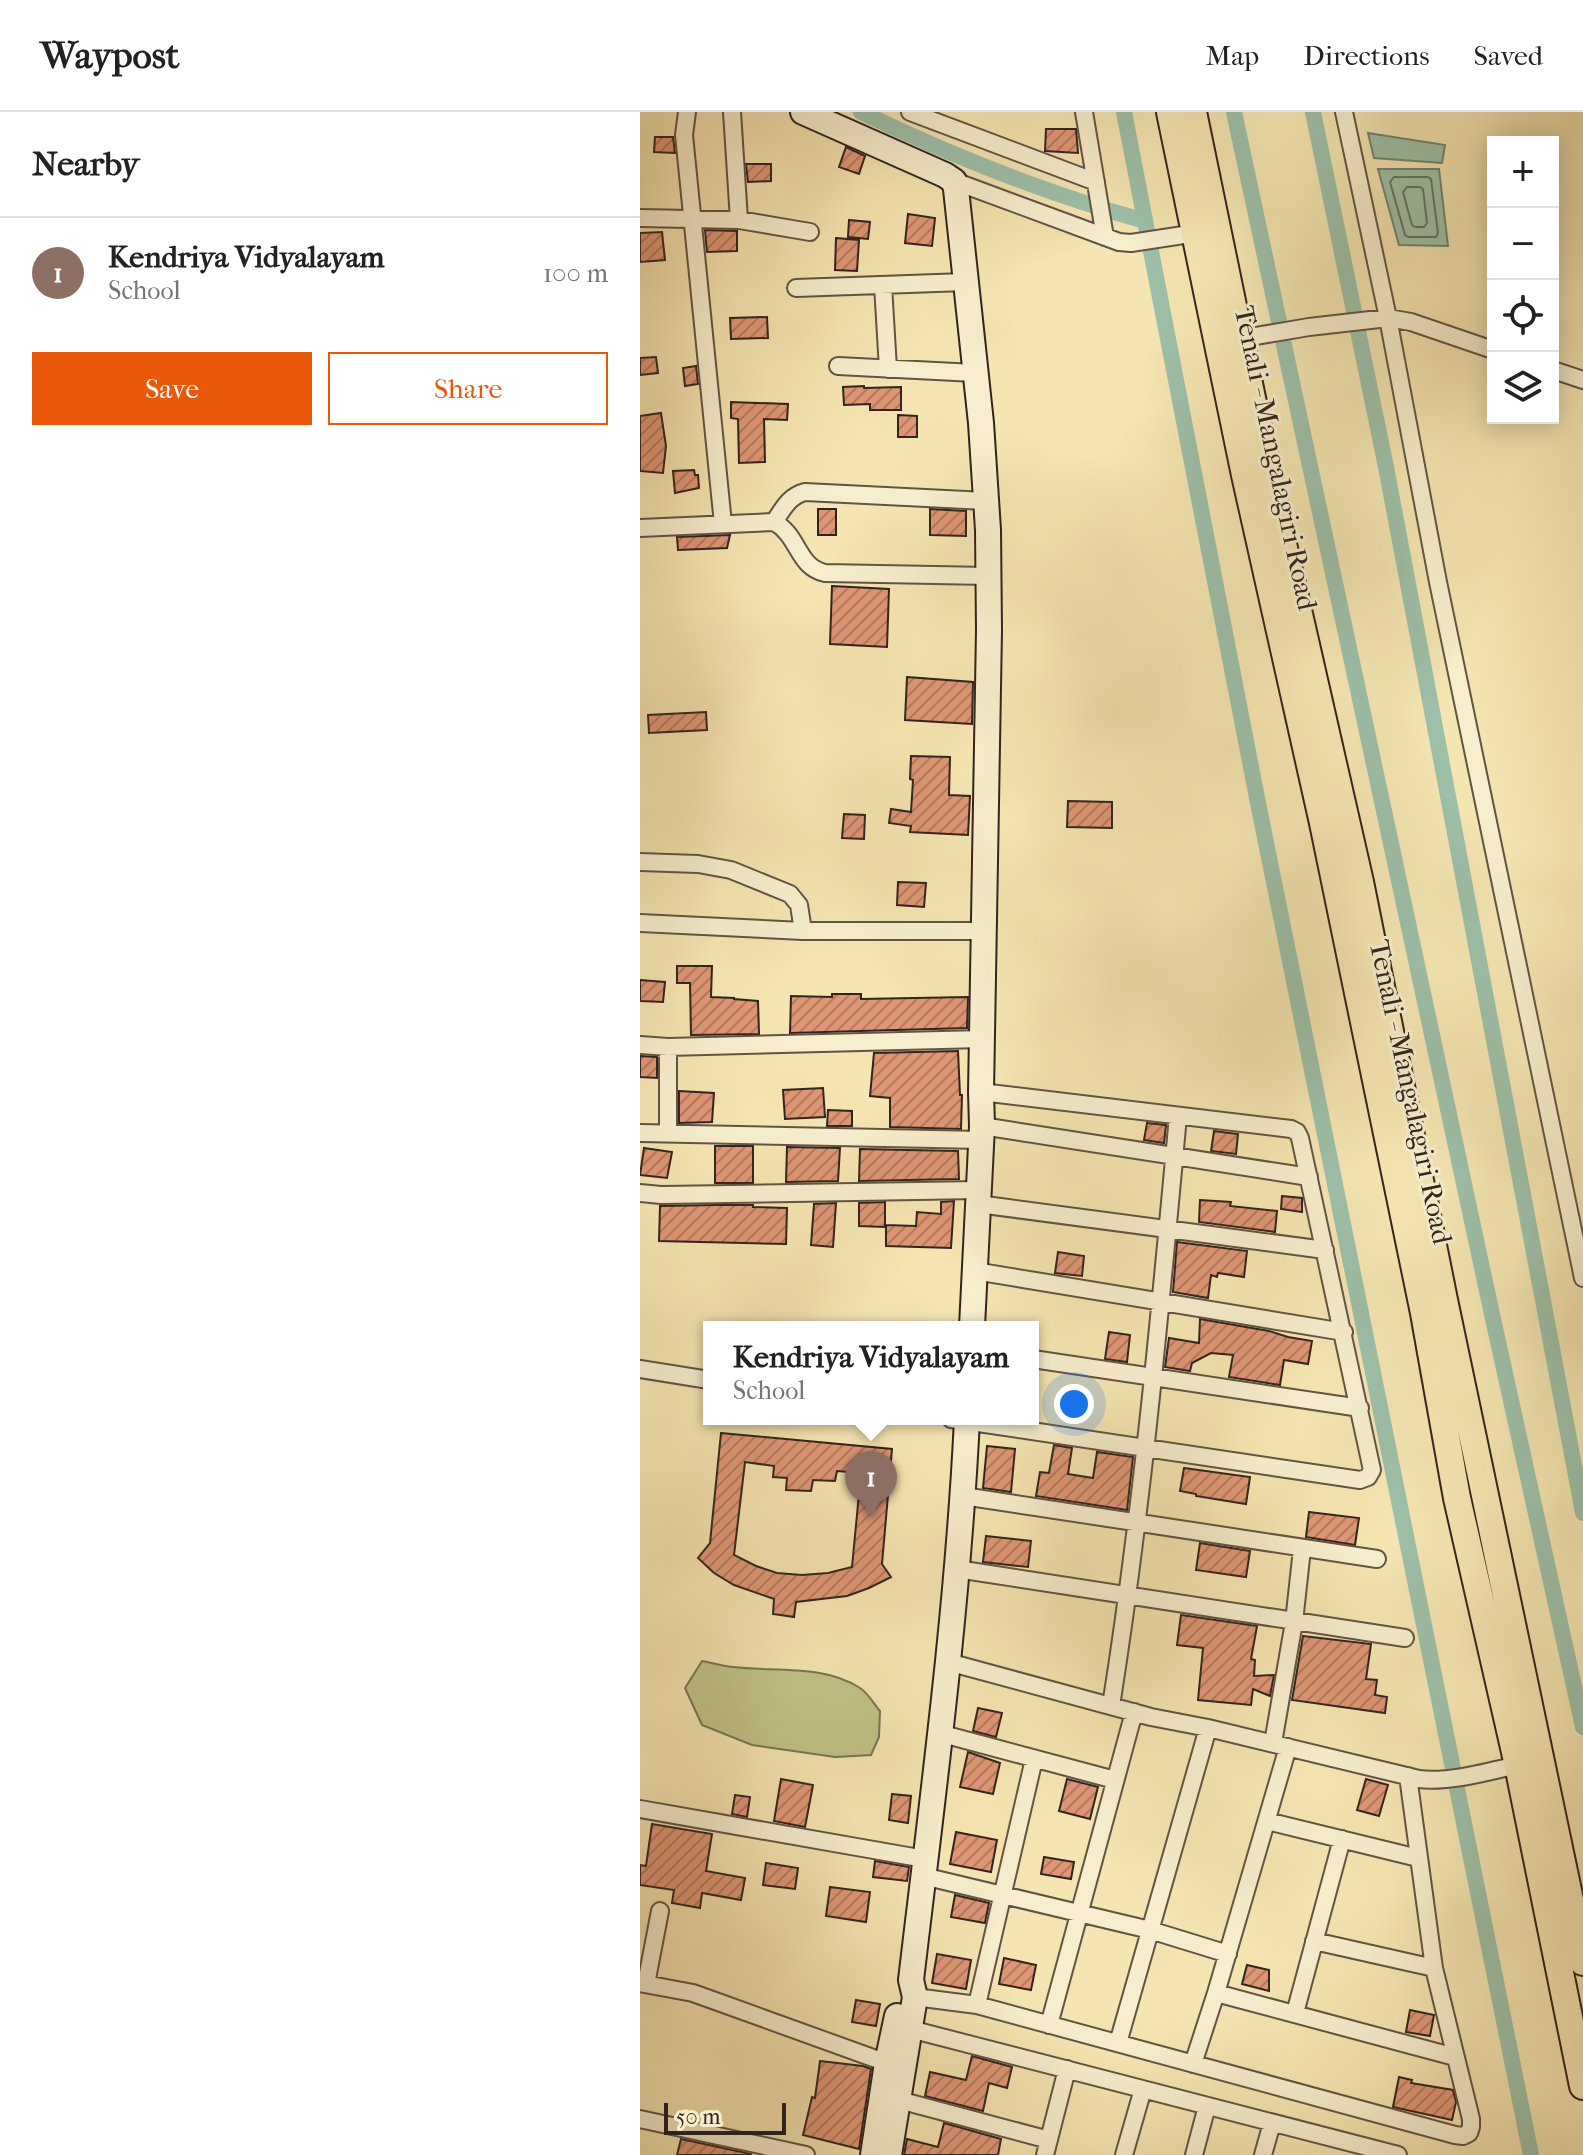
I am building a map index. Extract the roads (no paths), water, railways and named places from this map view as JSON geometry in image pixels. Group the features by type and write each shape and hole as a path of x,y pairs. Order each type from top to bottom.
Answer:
{"main road":[{"path":"803,112 954,181 975,373 989,576 982,1133 972,1321"},
{"name":"Tenali - Mangalagiri Road","path":"1170,112 1245,475 1323,823 1424,1313 1457,1498 1518,1765 1583,2086"},
{"path":"1193,112 1196,233 1248,338 1299,617 1360,882 1460,1379 1518,1765 1583,1962"},
{"path":"889,2155 910,2029 924,1868 948,1662 963,1496 962,1425"},
{"path":"873,2155 901,1994 913,1989"}],"street":[{"path":"687,112 684,135 723,524"},
{"path":"732,112 739,220"},
{"path":"910,112 1096,182"},
{"path":"1084,112 1105,237"},
{"path":"1344,112 1381,318 1580,1249 1583,1278"},
{"path":"954,181 1105,237 1131,243 1196,233"},
{"path":"640,218 739,220 810,232"},
{"path":"796,288 965,282"},
{"path":"883,285 888,369"},
{"path":"1248,338 1381,318 1411,322 1487,348"},
{"path":"838,366 975,373"},
{"path":"1559,372 1583,380"},
{"path":"774,522 789,500 805,492 986,501"},
{"path":"640,528 774,522 788,532 814,571 989,576"},
{"path":"640,862 698,864 731,870 790,894 799,905 803,931"},
{"path":"640,923 803,931 984,931"},
{"path":"640,1045 668,1047 982,1039"},
{"path":"668,1047 668,1134"},
{"path":"981,1092 1297,1132 1344,1332 1372,1470 1368,1477 1360,1480 993,1425"},
{"path":"1111,1706 1129,1595 1178,1116"},
{"path":"640,1133 982,1133 1309,1177"},
{"path":"640,1193 978,1197 1167,1229 1325,1250"},
{"path":"975,1271 1344,1332"},
{"path":"1039,1360 1360,1408"},
{"path":"640,1369 703,1379"},
{"path":"963,1496 1377,1559"},
{"path":"1193,2064 1267,1821 1280,1745 1302,1549"},
{"path":"957,1569 1405,1638"},
{"path":"948,1662 1134,1712 1425,1780 1518,1765"},
{"path":"1049,2025 1134,1712"},
{"path":"1118,2043 1208,1728"},
{"path":"939,1733 1115,1780"},
{"path":"977,2005 1034,1759"},
{"path":"913,1989 1463,2136 1469,2133 1471,2119 1434,1968 1408,1776"},
{"path":"640,1809 924,1868 1003,1895 1150,1930 1228,1954"},
{"path":"1267,1821 1418,1858"},
{"path":"1295,2013 1342,1839"},
{"path":"660,1911 643,1984 693,1993 887,2063"},
{"path":"1314,1941 1434,1968"},
{"path":"1216,1993 1455,2057"},
{"path":"910,2029 1272,2123 1341,2148 1398,2155"},
{"path":"899,2100 1047,2148 1067,2069"},
{"path":"1124,2155 1143,2089"},
{"path":"1194,2155 1207,2106"},
{"path":"640,2119 806,2155"},
{"path":"1263,2155 1272,2123"}],"water":[{"path":"1368,133 1445,145 1442,163 1374,158"},
{"path":"1378,169 1439,169 1448,246 1399,245"}],"waterway":[{"path":"861,112 1001,173 1145,221"},
{"path":"1124,112 1257,798 1531,2155"},
{"path":"1234,112 1583,1727"},
{"path":"1313,112 1386,467 1583,1513"}],"place":[{"name":"Kendriya Vidyalayam","path":"871,1517"}]}
